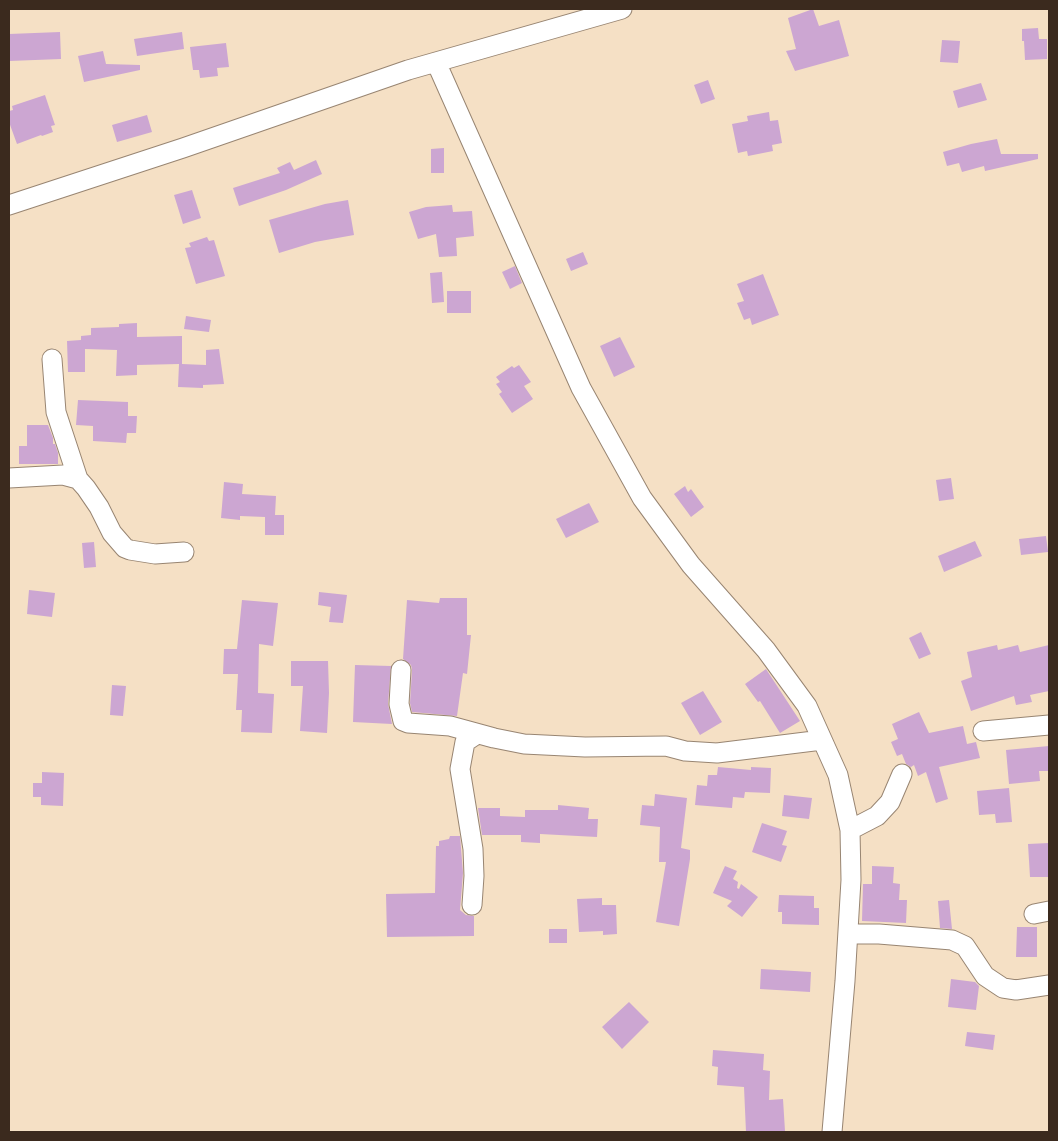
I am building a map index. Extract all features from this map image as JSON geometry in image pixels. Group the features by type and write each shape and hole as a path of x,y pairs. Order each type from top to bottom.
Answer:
{"street":[{"path":"9,205 436,62 622,9"},
{"path":"436,62 581,388 642,498 692,565 766,650 807,706 838,775 850,830 851,880 832,1132"},
{"path":"52,359 56,412 78,479 99,507 112,533 125,548 130,550 155,554 184,552"},
{"path":"9,478 63,475 78,479"},
{"path":"401,670 399,704 403,721 450,726 476,734 524,744 584,748 666,746 685,751 717,753 822,740"},
{"path":"983,731 1049,725"},
{"path":"472,904 473,849 460,769 464,742 476,734"},
{"path":"850,830 877,816 890,802 902,774"},
{"path":"848,934 952,940 965,946 985,976 1004,988 1016,990 1049,985"}],"building":[{"path":"813,9 819,26 839,20 849,56 795,71 786,51 796,49 788,18"},
{"path":"1038,28 1039,39 1047,39 1047,59 1025,60 1022,29"},
{"path":"60,32 61,59 9,61 9,34"},
{"path":"182,32 184,49 137,56 134,39"},
{"path":"942,40 960,41 958,63 940,62"},
{"path":"226,43 229,67 217,68 218,76 200,78 199,70 193,70 190,47"},
{"path":"103,51 106,64 140,65 140,70 84,82 78,56"},
{"path":"708,80 715,99 701,104 694,85"},
{"path":"981,83 987,100 958,108 953,91"},
{"path":"45,95 55,125 51,126 53,132 17,144 9,122 9,111 13,110 12,106"},
{"path":"769,112 770,121 778,120 782,143 772,145 773,151 748,156 747,151 738,153 732,124 748,121 747,116"},
{"path":"147,115 152,132 117,142 112,125"},
{"path":"997,139 1001,154 1038,154 1038,159 985,171 984,166 962,172 959,163 947,166 943,152"},
{"path":"444,148 444,173 431,173 431,149"},
{"path":"316,160 322,174 286,190 239,206 233,188 280,173 277,168 290,162 294,170"},
{"path":"192,190 201,218 183,224 174,195"},
{"path":"348,200 354,235 315,242 279,253 269,220 325,204"},
{"path":"452,205 453,212 472,211 474,236 456,238 457,256 439,257 436,234 418,239 409,212 426,207"},
{"path":"207,237 209,241 214,240 225,276 196,284 185,248 191,247 189,243"},
{"path":"583,252 588,264 571,271 566,259"},
{"path":"515,266 522,283 510,289 502,272"},
{"path":"442,272 444,302 432,303 430,273"},
{"path":"763,274 779,315 752,325 750,318 744,320 737,303 744,301 737,284"},
{"path":"447,291 471,291 471,313 447,313"},
{"path":"186,316 211,320 209,332 184,329"},
{"path":"137,323 137,337 182,336 182,364 206,365 206,350 219,349 224,384 203,385 203,388 178,387 179,364 137,365 137,375 116,376 117,350 85,349 85,372 68,372 67,341 81,340 81,336 91,335 91,328 119,327 119,324"},
{"path":"620,337 635,367 614,377 600,346"},
{"path":"519,365 531,382 524,386 533,399 512,413 499,394 502,392 496,384 500,382 496,377 512,366 514,368"},
{"path":"78,400 128,402 128,416 137,416 136,433 127,433 126,443 93,441 93,426 76,425"},
{"path":"27,425 48,425 53,438 53,444 55,444 58,453 58,464 19,464 19,446 27,446"},
{"path":"951,478 954,499 939,501 936,480"},
{"path":"224,482 243,484 242,494 276,496 275,515 284,515 284,535 265,535 265,517 240,516 240,520 221,518"},
{"path":"685,486 688,492 691,489 704,507 691,517 674,494"},
{"path":"589,503 599,522 566,538 556,519"},
{"path":"1046,536 1048,552 1021,555 1019,539"},
{"path":"975,541 982,556 944,572 938,556"},
{"path":"94,542 96,567 84,568 82,543"},
{"path":"29,590 55,593 52,617 27,614"},
{"path":"319,592 347,595 343,623 329,622 331,607 318,605"},
{"path":"440,598 467,598 467,635 471,635 467,674 463,673 457,716 412,712 410,703 412,670 411,665 403,659 407,600 439,603"},
{"path":"242,600 278,603 273,646 259,644 258,693 274,694 272,733 241,732 242,710 236,710 238,674 223,674 224,649 237,649"},
{"path":"921,632 931,654 919,659 909,638"},
{"path":"997,645 998,650 1018,645 1020,652 1049,645 1049,691 1030,695 1032,702 1016,705 1014,696 971,711 961,681 972,677 967,652"},
{"path":"291,661 328,661 327,733 300,731 303,686 291,686"},
{"path":"355,665 391,666 388,704 392,724 353,722"},
{"path":"766,669 800,721 780,733 760,701 758,702 745,684"},
{"path":"112,685 126,686 123,716 110,715"},
{"path":"703,691 722,722 700,735 681,703"},
{"path":"919,712 929,733 963,726 967,744 976,742 980,758 939,767 948,799 936,803 926,772 918,776 914,765 911,767 906,764 902,754 897,756 891,742 898,739 892,724"},
{"path":"1049,746 1049,771 1039,771 1040,781 1009,784 1006,750"},
{"path":"718,767 751,770 751,767 771,768 770,793 745,792 744,798 733,797 732,808 695,805 697,785 707,786 708,775 717,775"},
{"path":"42,772 64,773 63,806 41,805 41,797 33,797 33,783 42,783"},
{"path":"1009,788 1012,822 996,823 995,814 979,815 977,791"},
{"path":"655,794 687,798 681,848 690,850 690,859 679,926 656,922 666,862 659,862 660,827 640,825 642,805 654,806"},
{"path":"784,795 812,798 809,819 782,816"},
{"path":"558,805 589,808 588,819 598,819 597,837 540,834 540,843 521,842 521,835 482,835 478,808 500,808 500,816 525,817 525,810 558,810"},
{"path":"762,823 787,831 782,845 787,846 781,862 752,852"},
{"path":"450,836 460,836 463,873 460,910 466,915 474,916 474,936 387,937 386,894 435,893 436,846 439,846 439,841 449,839"},
{"path":"1049,843 1049,877 1030,877 1028,844"},
{"path":"725,866 737,871 733,879 738,882 737,888 739,889 741,884 758,897 742,917 727,906 732,901 713,893"},
{"path":"872,866 894,867 893,883 900,884 899,900 907,900 906,923 862,921 863,884 872,884"},
{"path":"779,895 814,896 814,908 819,908 819,925 782,924 782,912 778,912"},
{"path":"602,898 602,905 616,905 617,934 603,935 603,931 579,932 577,899"},
{"path":"949,900 952,929 940,928 938,901"},
{"path":"1017,927 1037,927 1037,957 1016,957"},
{"path":"549,929 567,929 567,943 549,943"},
{"path":"761,969 811,972 810,992 760,989"},
{"path":"951,979 975,982 979,986 976,1010 948,1007"},
{"path":"629,1002 649,1022 622,1049 602,1027"},
{"path":"967,1032 995,1035 993,1050 965,1046"},
{"path":"713,1050 764,1054 763,1070 770,1071 769,1100 783,1099 785,1131 746,1132 744,1087 717,1085 718,1067 712,1066"}]}
